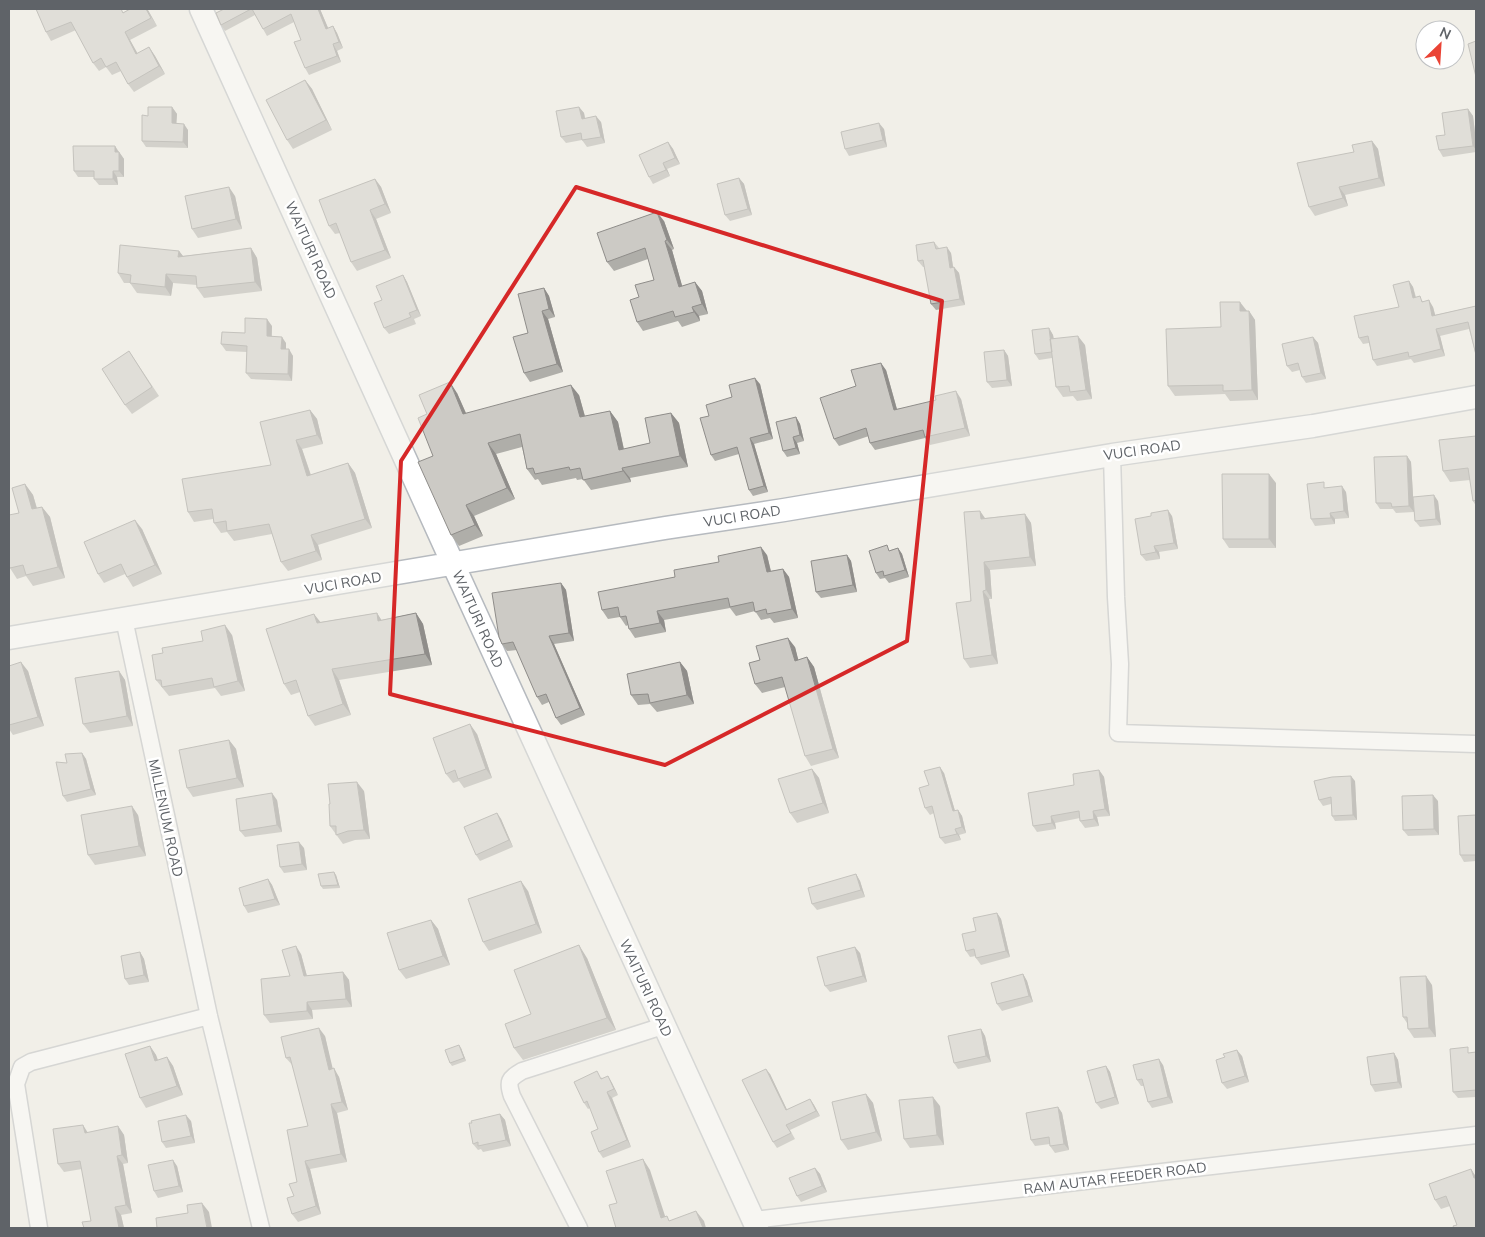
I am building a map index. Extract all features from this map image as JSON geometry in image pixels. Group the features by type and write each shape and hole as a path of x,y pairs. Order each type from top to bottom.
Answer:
{"main road":[{"name":"WAITURI ROAD","path":"202,9 663,1026 755,1224"},
{"name":"VUCI ROAD","path":"9,638 1112,454 1313,426 1476,397"}],"street":[{"path":"1112,454 1120,664 1118,733 1476,744"},
{"name":"MILLENIUM ROAD","path":"124,619 209,1016 261,1228"},
{"path":"39,1228 16,1084 22,1067 31,1062 209,1016"},
{"path":"579,1228 512,1096 508,1086 509,1081 512,1076 522,1071 663,1026"},
{"name":"RAM AUTAR FEEDER ROAD","path":"755,1224 1476,1135"}],"highlighted area":[{"path":"576,187 942,301 907,641 665,765 390,694 401,461"}],"building":[{"path":"36,9 121,9 123,13 130,9 146,9 151,18 125,32 136,54 149,47 159,66 128,84 116,62 106,67 101,58 93,63 71,22 46,32"},
{"path":"224,9 251,9 221,25 216,13"},
{"path":"252,9 318,9 326,29 333,26 339,42 333,44 337,56 305,68 294,42 301,40 291,14 263,29"},
{"path":"1476,41 1476,77 1468,44"},
{"path":"305,80 326,120 287,140 266,100"},
{"path":"148,107 172,107 172,123 184,124 183,142 142,141 142,115 148,116"},
{"path":"579,107 582,119 596,116 601,137 582,140 581,133 561,137 556,111"},
{"path":"1468,109 1473,146 1439,150 1436,136 1445,135 1442,113"},
{"path":"879,123 883,140 845,149 841,132"},
{"path":"1372,141 1379,178 1339,187 1343,198 1309,207 1297,163 1354,152 1352,145"},
{"path":"668,142 675,158 663,163 666,170 649,177 639,155"},
{"path":"73,146 115,146 115,152 119,152 119,171 113,171 113,179 94,179 94,171 74,171"},
{"path":"739,178 748,209 725,215 717,184"},
{"path":"375,179 385,204 370,210 385,250 351,262 336,223 329,226 319,200"},
{"path":"229,187 236,219 192,229 185,196"},
{"path":"657,212 667,240 665,241 679,287 695,282 702,304 692,307 694,312 675,317 673,311 637,322 630,300 639,297 635,285 654,280 645,248 607,262 597,233"},
{"path":"934,242 936,249 947,247 950,268 954,267 960,299 931,304 923,260 918,261 916,245"},
{"path":"120,245 179,251 178,257 251,248 255,282 197,288 196,276 166,274 165,287 130,283 131,275 118,273"},
{"path":"403,275 417,310 409,313 411,317 384,328 374,303 382,300 376,286"},
{"path":"1409,281 1413,298 1420,296 1422,302 1429,300 1432,316 1476,306 1476,355 1468,322 1436,329 1441,349 1409,357 1408,352 1373,360 1368,336 1359,338 1354,316 1399,307 1393,285"},
{"path":"544,288 549,309 542,311 557,364 524,373 513,337 528,333 518,294"},
{"path":"1220,302 1240,302 1240,311 1249,311 1252,390 1223,391 1223,385 1168,386 1166,329 1221,327"},
{"path":"245,318 267,319 267,336 282,337 281,349 289,349 288,374 246,373 247,346 221,344 222,332 245,333"},
{"path":"1049,328 1052,352 1035,354 1032,330"},
{"path":"1078,336 1086,390 1070,392 1069,386 1056,387 1050,339"},
{"path":"1313,337 1321,373 1302,377 1298,363 1287,366 1282,344"},
{"path":"1004,350 1007,380 987,382 984,352"},
{"path":"129,351 152,387 125,405 102,369"},
{"path":"881,363 894,410 936,400 935,396 956,391 965,428 925,437 923,430 870,443 866,428 834,439 820,398 856,386 851,370"},
{"path":"755,378 769,433 750,438 764,486 749,490 737,447 711,455 700,418 709,416 706,405 732,397 729,385"},
{"path":"450,382 463,414 571,385 580,417 610,411 619,450 650,443 645,418 671,413 680,456 622,468 623,471 583,480 580,468 570,470 569,467 535,474 533,468 527,469 520,434 488,443 507,488 466,505 475,525 451,535 418,462 433,456 418,418 427,414 419,395"},
{"path":"310,410 317,435 296,440 307,476 348,463 365,519 311,535 316,551 281,562 269,524 227,531 226,521 214,523 212,509 188,512 182,479 271,465 260,422"},
{"path":"796,417 800,435 793,437 796,448 783,451 776,422"},
{"path":"1476,436 1476,500 1473,501 1468,468 1443,471 1439,440"},
{"path":"1407,456 1409,506 1392,507 1391,503 1376,503 1374,457"},
{"path":"1222,474 1269,474 1269,539 1223,539"},
{"path":"1324,482 1324,488 1342,486 1344,511 1330,513 1331,518 1311,519 1307,484"},
{"path":"25,484 32,509 42,507 58,567 26,575 23,565 10,568 9,565 9,515 19,513 12,488"},
{"path":"1434,495 1436,519 1415,521 1413,497"},
{"path":"1168,510 1174,543 1154,546 1156,552 1141,555 1135,519 1151,516 1151,513"},
{"path":"980,511 981,519 1025,514 1030,557 984,562 986,590 983,591 992,655 964,659 956,603 971,601 964,512"},
{"path":"135,520 155,565 127,577 121,564 98,574 84,542"},
{"path":"887,545 889,551 898,548 905,570 884,576 883,571 876,573 869,551"},
{"path":"761,547 767,572 783,569 792,609 767,614 766,609 755,612 753,602 730,607 728,598 657,611 660,623 629,629 626,616 620,617 618,607 602,610 598,592 675,577 674,570 719,562 718,556"},
{"path":"847,555 853,585 816,592 811,561"},
{"path":"561,583 569,633 549,636 580,708 556,718 546,694 537,697 513,642 502,644 499,637 492,593"},
{"path":"377,613 378,621 416,613 425,654 332,669 343,704 308,716 296,680 284,684 266,629 314,614 317,623"},
{"path":"225,625 238,681 214,687 212,678 162,687 161,680 156,680 152,655 163,653 162,648 203,641 201,631"},
{"path":"788,638 795,661 807,657 833,749 805,756 782,677 755,684 749,663 760,660 756,646"},
{"path":"21,662 38,717 9,725 9,666"},
{"path":"680,662 687,695 650,703 648,694 631,695 627,674"},
{"path":"119,671 127,716 83,724 75,678"},
{"path":"470,724 486,769 458,779 455,770 446,774 433,738"},
{"path":"229,740 237,778 187,788 179,750"},
{"path":"82,753 91,789 63,796 56,762 67,763 65,754"},
{"path":"940,767 953,811 958,810 962,827 955,829 957,834 940,838 932,806 925,808 919,788 929,785 924,771"},
{"path":"812,769 823,803 790,813 778,779"},
{"path":"1099,770 1105,809 1093,811 1094,819 1080,821 1079,811 1051,816 1052,823 1033,826 1028,793 1074,785 1073,774"},
{"path":"1351,776 1353,815 1332,816 1331,797 1319,800 1314,781 1332,777"},
{"path":"357,782 364,830 348,831 336,835 336,826 330,826 328,784"},
{"path":"272,793 277,825 240,831 236,799"},
{"path":"1433,795 1434,829 1403,830 1402,796"},
{"path":"132,806 139,846 88,855 81,815"},
{"path":"497,813 509,840 476,855 464,827"},
{"path":"1476,815 1476,855 1460,855 1458,816"},
{"path":"299,842 302,864 280,867 277,845"},
{"path":"334,872 338,885 321,886 318,874"},
{"path":"856,874 861,890 812,904 808,888"},
{"path":"268,879 275,899 244,906 239,888"},
{"path":"521,881 536,924 483,942 468,899"},
{"path":"997,913 1006,951 976,958 974,949 966,951 962,934 976,931 973,918"},
{"path":"431,920 443,956 399,970 387,933"},
{"path":"579,945 607,1018 514,1048 505,1024 531,1014 514,970"},
{"path":"296,946 304,976 343,972 346,999 307,1002 307,1011 264,1015 261,979 290,976 282,950"},
{"path":"855,947 863,976 825,986 817,957"},
{"path":"140,952 144,975 125,979 121,956"},
{"path":"1023,974 1029,996 997,1004 991,983"},
{"path":"1426,976 1429,1028 1408,1029 1407,1017 1403,1017 1400,977"},
{"path":"319,1028 329,1070 334,1068 342,1102 331,1104 341,1154 305,1161 316,1206 292,1214 287,1198 294,1196 289,1184 297,1182 287,1130 308,1126 290,1057 286,1058 281,1037"},
{"path":"981,1029 986,1056 954,1063 948,1036"},
{"path":"459,1045 464,1058 450,1063 445,1050"},
{"path":"150,1046 155,1061 167,1057 177,1086 140,1098 125,1054"},
{"path":"1468,1047 1468,1053 1476,1052 1476,1090 1453,1092 1450,1049"},
{"path":"1237,1050 1245,1076 1222,1083 1216,1060 1225,1057 1223,1054"},
{"path":"1394,1053 1398,1082 1371,1085 1367,1057"},
{"path":"1159,1059 1168,1097 1148,1102 1142,1079 1137,1080 1133,1065"},
{"path":"1106,1066 1115,1097 1096,1103 1087,1071"},
{"path":"766,1069 786,1110 810,1099 816,1111 786,1125 791,1133 773,1142 742,1080"},
{"path":"597,1071 601,1079 608,1076 614,1089 607,1092 627,1140 599,1152 591,1132 598,1129 587,1101 584,1103 574,1082"},
{"path":"866,1094 876,1132 841,1140 832,1102"},
{"path":"933,1097 937,1135 904,1139 899,1100"},
{"path":"1058,1107 1064,1144 1050,1146 1049,1137 1031,1140 1026,1113"},
{"path":"500,1114 506,1140 478,1146 478,1142 473,1144 469,1123"},
{"path":"186,1115 191,1136 162,1142 158,1121"},
{"path":"83,1125 85,1133 118,1126 122,1155 117,1156 126,1205 115,1207 119,1228 84,1228 82,1222 91,1221 80,1161 58,1164 53,1129"},
{"path":"643,1159 661,1218 667,1216 669,1221 696,1211 703,1228 616,1228 609,1205 617,1203 606,1171"},
{"path":"173,1160 179,1186 154,1191 148,1165"},
{"path":"815,1168 822,1186 797,1196 789,1178"},
{"path":"1471,1169 1474,1178 1476,1178 1476,1228 1454,1228 1453,1226 1457,1225 1446,1196 1435,1200 1429,1184"},
{"path":"202,1203 207,1228 157,1228 156,1218 188,1213 187,1205"}]}
